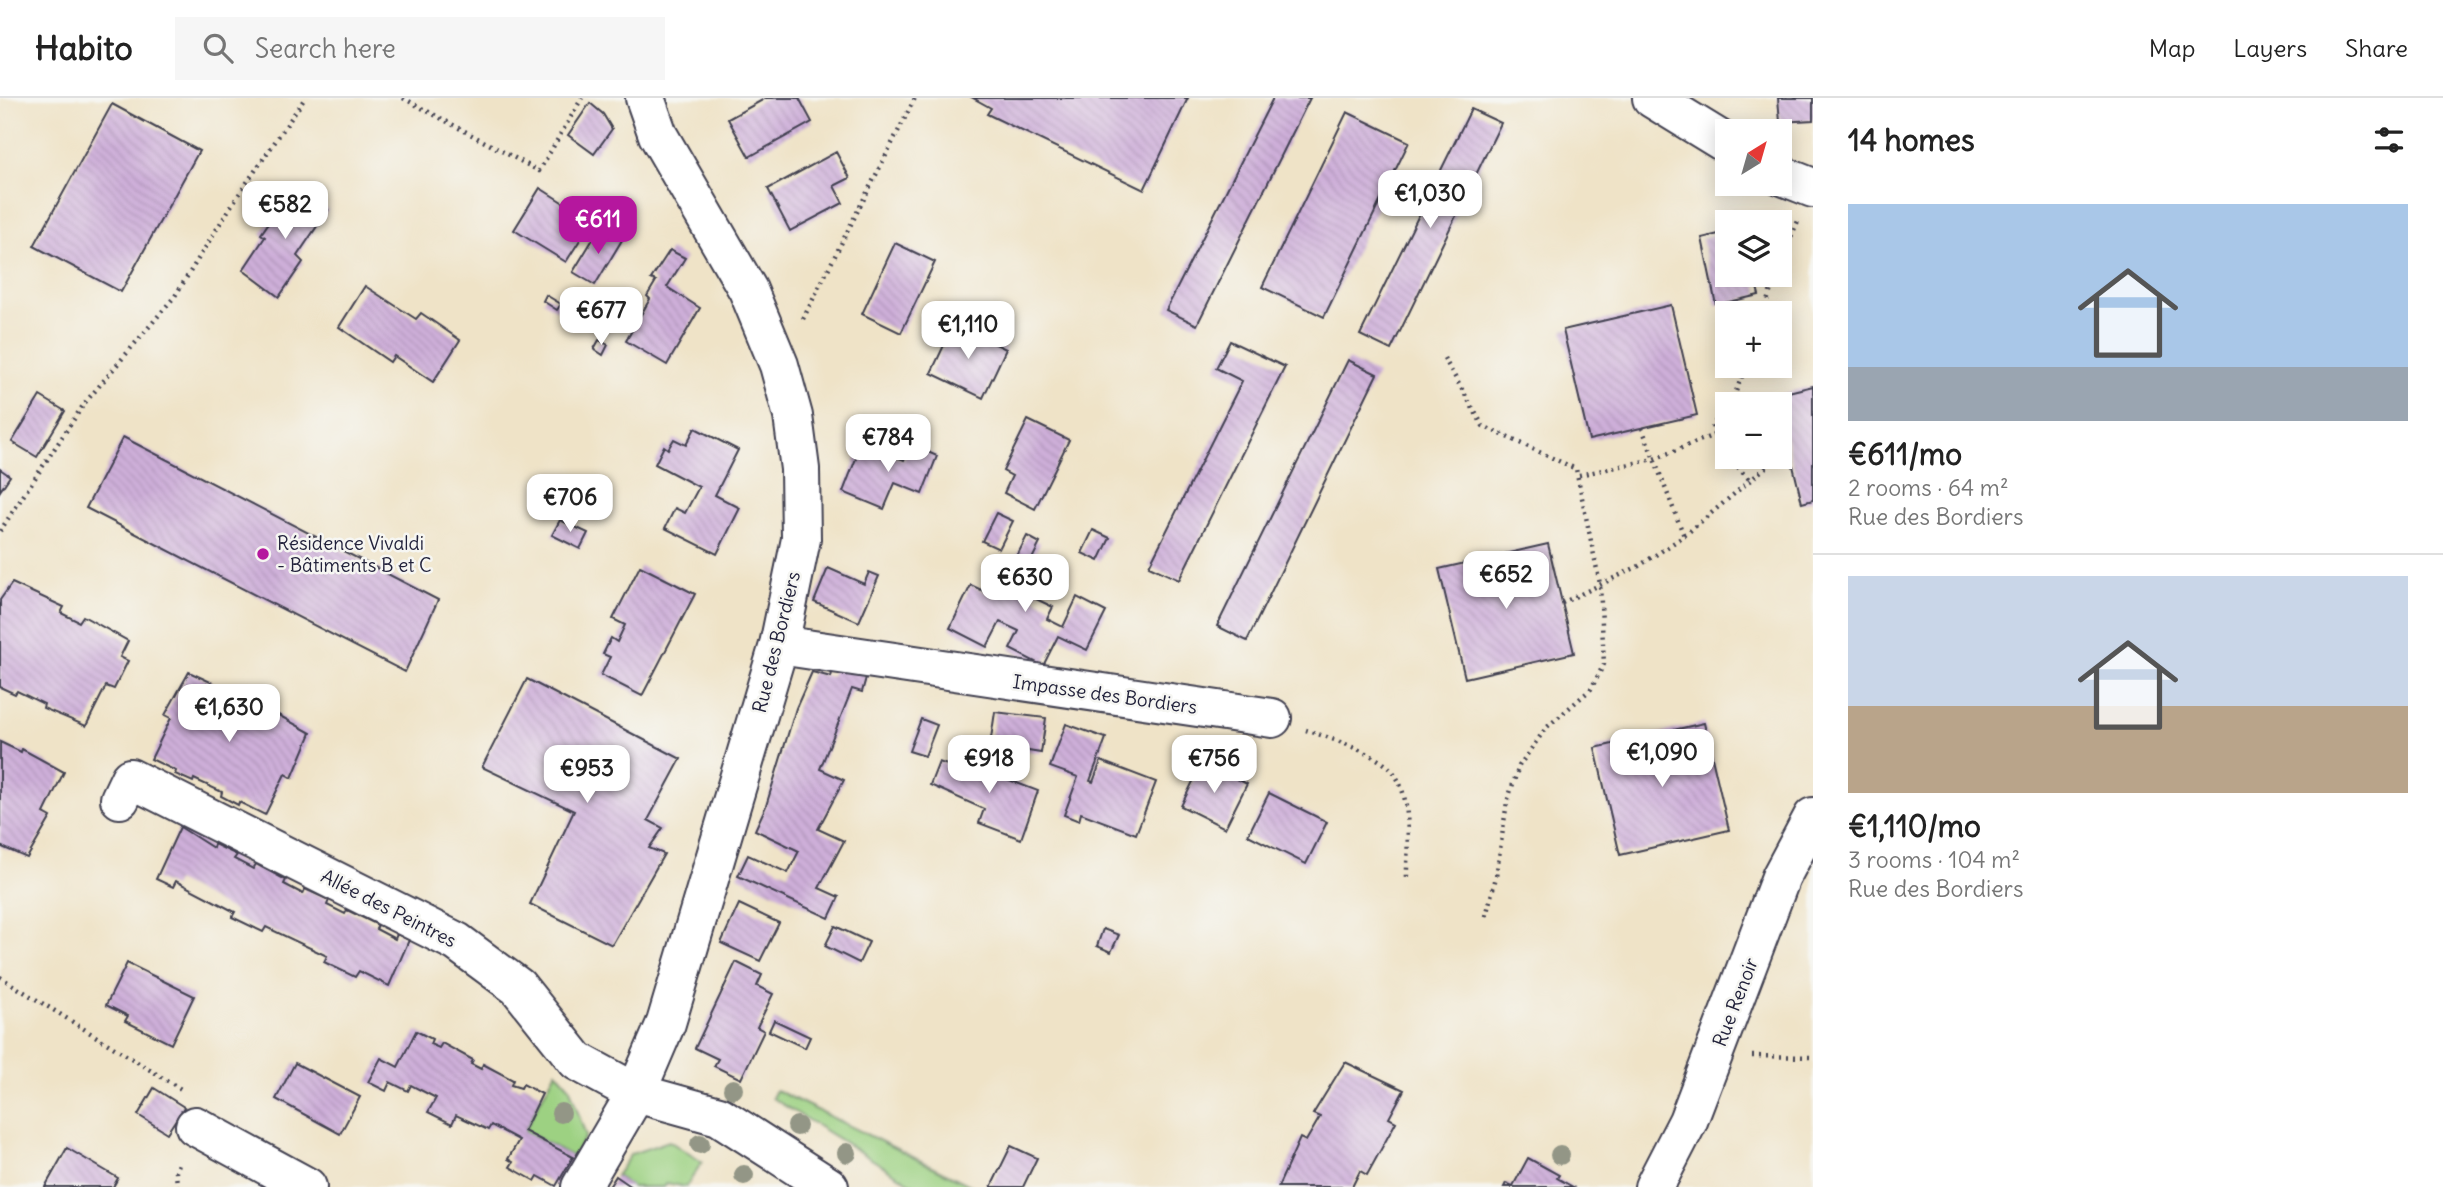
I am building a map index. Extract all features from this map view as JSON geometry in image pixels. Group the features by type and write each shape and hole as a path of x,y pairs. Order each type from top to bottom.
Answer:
{"street":[{"name":"Rue des Bordiers","path":"581,1187 636,1093 666,1023 779,645 801,539 800,469 793,416 779,365 748,290 658,135 645,98"},
{"path":"1652,98 1715,137"},
{"path":"1792,187 1807,202"},
{"name":"Impasse des Bordiers","path":"779,645 1272,718"},
{"name":"Allée des Peintres","path":"120,799 130,778 457,942 518,987 577,1060 636,1093"},
{"name":"Rue Renoir","path":"1654,1187 1688,1121 1781,877 1813,817"},
{"path":"636,1093 719,1116 829,1187"},
{"path":"195,1126 307,1187"}],"path":[{"path":"0,531 84,404 174,296 233,202 305,98"},
{"path":"403,98 539,171 582,98"},
{"path":"779,365 915,98"},
{"path":"1792,235 1807,202"},
{"path":"1444,358 1483,426 1569,464 1579,475 1600,584 1602,671 1591,689 1546,728 1519,766 1507,802 1496,877 1485,920"},
{"path":"1715,422 1712,425 1719,449 1751,480"},
{"path":"1642,428 1684,536"},
{"path":"1579,475 1654,458 1714,435"},
{"path":"1562,603 1639,566 1684,536 1764,469"},
{"path":"1272,718 1355,747 1394,772 1406,806 1407,881"},
{"path":"0,977 200,1100 195,1126 176,1172 177,1187"},
{"path":"1717,1049 1761,1058 1813,1057"}],"green space":[{"path":"556,1071 569,1086 586,1136 573,1157 524,1131"},
{"path":"776,1090 974,1187 917,1187 772,1098"},
{"path":"669,1141 702,1162 686,1187 667,1183 664,1187 632,1187 616,1176 631,1154"}],"building":[{"path":"766,98 799,98 812,122 749,157 728,119"},
{"path":"973,98 1188,98 1144,190 987,114 991,108"},
{"path":"1273,98 1310,98 1197,325 1166,310"},
{"path":"1778,98 1813,98 1813,120 1780,119"},
{"path":"590,103 603,114 612,129 594,154 568,135"},
{"path":"112,104 199,151 121,292 34,246"},
{"path":"1471,109 1501,123 1391,350 1360,335"},
{"path":"1347,112 1409,142 1324,317 1262,287"},
{"path":"836,152 850,178 834,186 843,203 790,231 768,189"},
{"path":"294,186 328,210 297,256 303,262 279,297 243,270 265,237 261,234"},
{"path":"540,188 592,221 566,262 514,230"},
{"path":"601,226 622,240 595,285 573,272"},
{"path":"1715,235 1715,287 1757,287 1759,295 1733,301 1715,301 1702,238"},
{"path":"895,243 935,262 901,333 862,314"},
{"path":"670,250 685,258 667,287 700,308 667,365 626,341 650,299 647,296 656,281 651,279"},
{"path":"365,286 416,319 421,313 460,340 433,382 394,356 390,362 339,327"},
{"path":"546,295 561,304 557,310 543,301"},
{"path":"1671,305 1697,415 1589,440 1563,330"},
{"path":"954,324 1006,349 983,398 931,373"},
{"path":"599,340 608,345 603,355 594,349"},
{"path":"1230,341 1285,367 1179,580 1149,566 1242,381 1216,368"},
{"path":"1348,360 1377,374 1247,641 1217,626"},
{"path":"1813,386 1813,500 1802,503 1792,461 1792,392 1788,392"},
{"path":"40,396 65,411 37,457 12,442"},
{"path":"1028,420 1069,440 1035,509 1004,493 1012,476 1003,471"},
{"path":"695,428 738,450 715,495 740,508 717,554 665,528 675,508 685,513 699,487 655,464 664,446 668,449 674,439 686,445"},
{"name":"Résidence Vivaldi - Bâtiments B et C","path":"123,437 438,600 405,672 86,508"},
{"path":"862,443 904,460 910,444 937,456 922,494 895,483 884,509 843,492"},
{"path":"0,469 10,476 0,491"},
{"path":"996,513 1013,521 999,549 982,541"},
{"path":"560,520 588,533 580,549 552,535"},
{"path":"1093,530 1110,538 1099,561 1082,553"},
{"path":"1027,536 1040,543 1021,581 1028,585 1032,577 1043,582 1034,598 1053,607 1047,619 1063,627 1077,597 1106,612 1087,650 1058,636 1043,666 1010,649 1019,631 1000,622 987,647 950,628 971,585 996,597"},
{"path":"1548,544 1574,653 1465,678 1439,569"},
{"path":"640,566 695,594 642,696 601,675 610,657 603,654 611,638 617,642 625,625 613,619"},
{"path":"828,568 864,584 869,572 879,576 859,622 814,602"},
{"path":"12,583 64,607 61,613 79,622 83,616 128,641 120,657 128,661 114,689 106,686 86,726 43,708 44,704 17,691 15,694 0,687 0,600"},
{"path":"833,669 867,674 862,692 852,689 820,769 844,780 818,829 844,841 819,888 839,897 829,918 738,876 748,855 788,873 799,851 755,830 766,806 796,708 812,672 831,677"},
{"path":"189,672 241,696 239,702 257,711 260,705 311,733 292,778 285,774 265,815 239,802 238,805 221,796 222,792 194,779 193,782 175,774 176,771 151,759 171,718 165,715"},
{"path":"527,679 681,759 648,820 663,828 649,848 664,854 612,945 530,904 574,811 482,767"},
{"path":"995,712 1046,718 1041,753 990,745"},
{"path":"921,719 937,725 925,756 909,751"},
{"path":"1704,723 1729,830 1620,855 1595,748"},
{"path":"1066,724 1106,738 1090,781 1093,782 1101,761 1156,782 1136,834 1081,813 1079,821 1064,815 1078,777 1050,767"},
{"path":"0,742 21,752 22,749 64,772 44,813 51,817 27,858 0,846"},
{"path":"981,758 999,765 996,775 1038,791 1021,839 979,823 984,809 930,785 939,762 953,767 955,761 976,769"},
{"path":"1203,761 1247,784 1225,828 1181,806"},
{"path":"1269,793 1327,822 1306,864 1248,835"},
{"path":"180,827 213,848 214,844 237,855 234,859 253,869 256,864 286,880 284,884 303,894 305,889 329,900 327,905 345,914 347,910 378,925 376,929 395,939 397,934 409,940 389,986 359,971 355,977 324,962 327,956 266,927 263,932 232,917 235,912 176,881 173,887 156,879"},
{"path":"739,904 779,923 760,961 721,943"},
{"path":"835,926 869,942 859,963 825,946"},
{"path":"1103,929 1119,935 1111,952 1097,946"},
{"path":"736,962 762,975 757,986 773,994 757,1027 764,1031 741,1079 714,1066 718,1059 695,1048"},
{"path":"127,963 194,996 171,1044 125,1021 128,1016 106,1005"},
{"path":"774,1020 810,1037 805,1048 769,1031"},
{"path":"416,1031 432,1039 430,1044 439,1048 442,1043 473,1060 471,1064 481,1069 483,1064 513,1080 511,1085 521,1088 523,1084 542,1094 524,1131 573,1157 556,1186 538,1176 535,1181 510,1167 513,1162 508,1159 519,1140 491,1125 488,1130 456,1115 452,1124 428,1112 436,1098 411,1085 408,1091 390,1082 386,1091 368,1082 381,1058 398,1067"},
{"path":"1345,1062 1404,1090 1389,1118 1396,1122 1367,1175 1360,1171 1352,1187 1278,1187 1300,1138 1306,1141 1320,1117 1313,1114"},
{"path":"295,1063 360,1097 340,1134 276,1099"},
{"path":"154,1088 184,1107 167,1133 138,1115"},
{"path":"1011,1146 1037,1158 1023,1187 991,1187"},
{"path":"67,1148 118,1178 113,1187 45,1187"},
{"path":"1528,1158 1559,1175 1557,1178 1573,1187 1504,1187 1506,1183 1513,1186"},
{"path":"616,1176 632,1187 609,1187"}],"place":[{"name":"Résidence Vivaldi - Bâtiments B et C","path":"263,554"}]}
